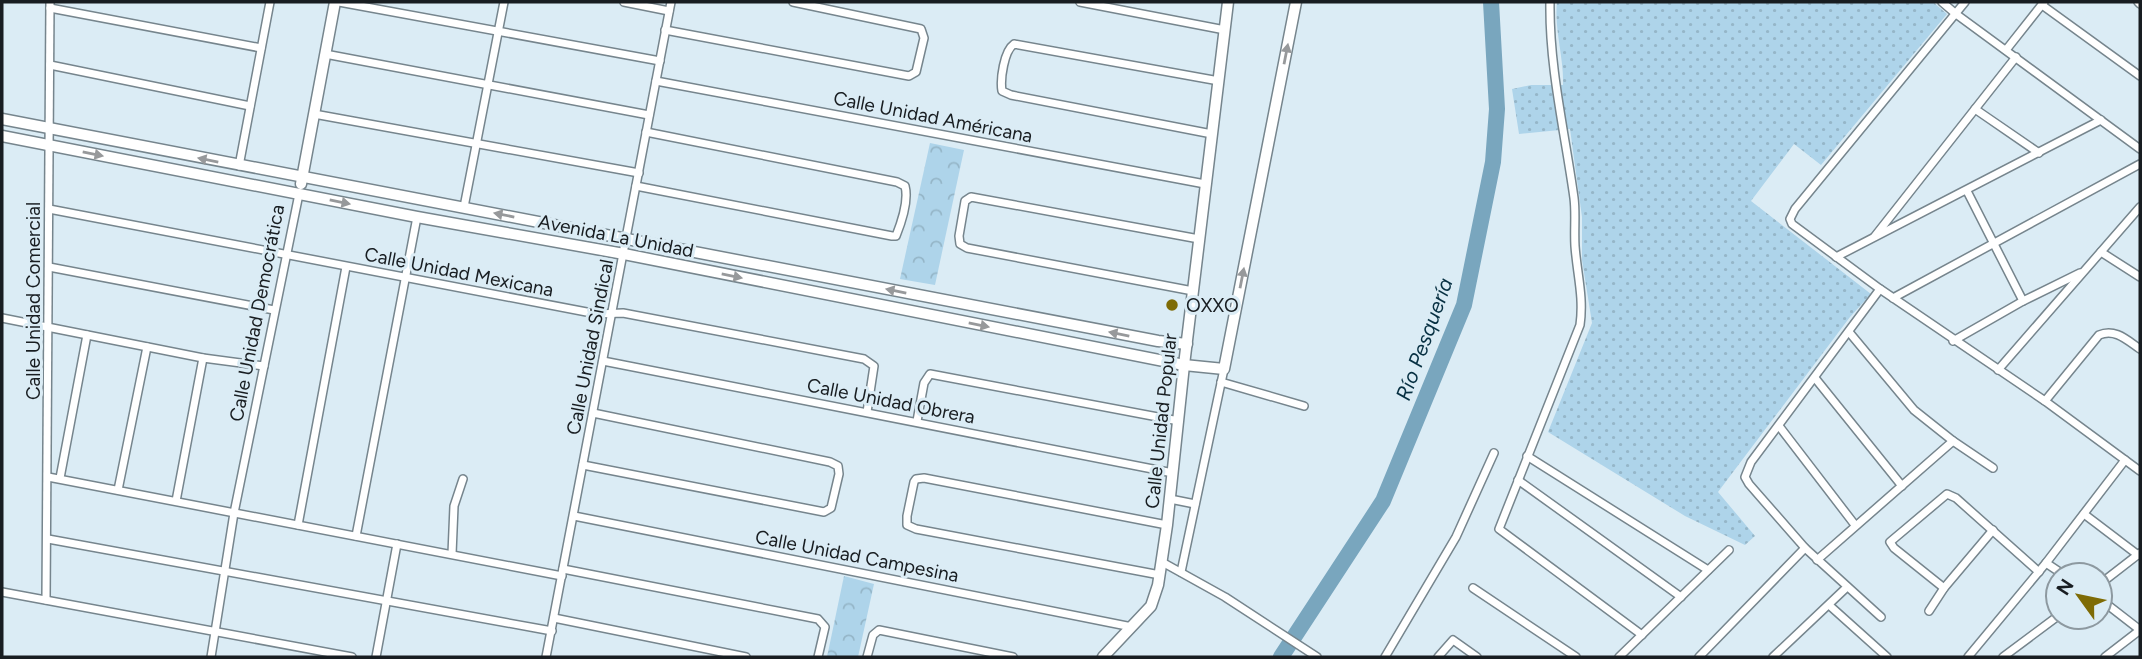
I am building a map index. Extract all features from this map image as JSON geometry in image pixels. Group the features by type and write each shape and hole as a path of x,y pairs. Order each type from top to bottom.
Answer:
{"street":[{"path":"239,166 270,2"},
{"path":"337,2 660,61"},
{"name":"Calle Unidad Democrática","path":"211,657 234,513 337,2"},
{"path":"464,208 504,2"},
{"path":"625,2 669,11"},
{"name":"Calle Unidad Sindical","path":"546,657 671,2"},
{"path":"665,30 914,75 918,68 923,31 918,27 793,2"},
{"path":"1080,2 1224,30"},
{"name":"Calle Unidad Popular","path":"1103,657 1151,606 1160,575 1228,2"},
{"path":"1181,572 1296,2"},
{"path":"1550,2 1562,126 1574,201 1575,246 1583,304 1580,325 1499,529 1642,635"},
{"path":"1942,2 2140,149"},
{"path":"1965,2 1795,209 1790,219 1797,229 1892,298 2045,401 2140,471"},
{"path":"2006,50 2043,3 2140,76"},
{"path":"50,5 261,48"},
{"name":"Calle Unidad Comercial","path":"46,600 50,5"},
{"path":"1212,134 1011,95 1002,91 1001,83 1009,47 1019,44 1219,81"},
{"path":"325,54 649,115"},
{"path":"1872,239 2015,57"},
{"path":"50,65 250,106"},
{"name":"Calle Unidad Américana","path":"656,81 1205,184"},
{"path":"1975,109 2039,153"},
{"path":"314,114 639,173"},
{"name":"Avenida La Unidad","path":"2,119 1158,341 1186,344"},
{"path":"1836,257 2101,120"},
{"path":"636,186 897,236 907,194 902,184 646,132"},
{"name":"Avenida La Unidad","path":"2,136 417,217 624,254 1184,365 1224,369"},
{"path":"1892,298 2140,164"},
{"path":"1967,191 2022,301"},
{"path":"1193,292 967,248 960,244 959,236 965,201 971,197 1199,239"},
{"path":"1998,370 2140,207"},
{"name":"Calle Unidad Mexicana","path":"49,209 597,314 623,313 864,359 874,366 867,412"},
{"path":"356,536 417,217"},
{"path":"2101,252 2140,277"},
{"path":"49,267 274,310"},
{"path":"298,525 346,267"},
{"path":"1953,341 2022,301 2084,272"},
{"path":"1881,289 1751,462 1745,477 1805,548 1881,617"},
{"path":"2,318 202,358 264,366"},
{"path":"1849,332 1914,410 1953,442 1993,468"},
{"path":"2045,401 2099,335 2113,333 2140,349"},
{"path":"60,478 87,335"},
{"path":"118,490 147,347"},
{"path":"176,501 202,358"},
{"name":"Calle Unidad Obrera","path":"603,360 1173,473"},
{"path":"917,421 926,377 937,374 1178,421"},
{"path":"1815,378 1902,486"},
{"path":"1221,382 1304,406"},
{"path":"583,466 817,511 828,511 833,502 839,468 830,462 593,413"},
{"path":"1779,426 1855,525"},
{"path":"1817,560 1953,442"},
{"path":"1385,657 1456,537 1494,453"},
{"path":"1527,456 1708,570"},
{"path":"2048,561 2125,460"},
{"path":"48,477 397,544 812,617 823,622 825,627 818,657"},
{"path":"1160,575 916,529 908,525 907,516 914,482 916,479 925,478 1167,525"},
{"path":"452,554 454,506 463,480"},
{"path":"1518,480 1681,597"},
{"path":"1944,588 1890,542 1947,494 1956,498 2039,572"},
{"path":"1170,499 1195,504"},
{"path":"2084,514 2139,554 2114,573"},
{"name":"Calle Unidad Campesina","path":"574,516 1133,627"},
{"path":"1929,611 1944,588 1993,530"},
{"path":"48,539 552,631"},
{"path":"376,657 397,544"},
{"path":"1699,657 1805,548"},
{"path":"1619,657 1729,550"},
{"path":"1162,562 1225,597 1317,657"},
{"path":"1968,657 2044,566"},
{"path":"1773,657 1847,587"},
{"path":"1474,588 1576,657"},
{"path":"2,593 352,657"},
{"path":"1829,605 1886,657"},
{"path":"2105,657 2140,630 2114,610"},
{"path":"554,618 746,657"},
{"path":"2003,657 2044,626"},
{"path":"867,657 873,635 879,630 1013,657"},
{"path":"1438,657 1453,640 1477,657"}],"green space":[{"path":"1557,2 1933,2 1947,14 1821,165 1794,144 1751,201 1871,294 1850,317 1718,492 1755,536 1745,545 1685,516 1548,432 1592,323 1582,260 1582,217 1570,129 1519,134 1512,89 1531,85 1563,85"},
{"path":"930,143 964,150 935,285 900,279"},
{"path":"844,576 874,584 858,657 827,657"}],"waterway":[{"name":"Río Pesquería","path":"1281,657 1383,501 1464,305 1493,162 1497,109 1491,2"},
{"name":"Río Pesquería","path":"1286,651 1289,657"}],"place":[{"name":"OXXO","path":"1172,305"}]}
